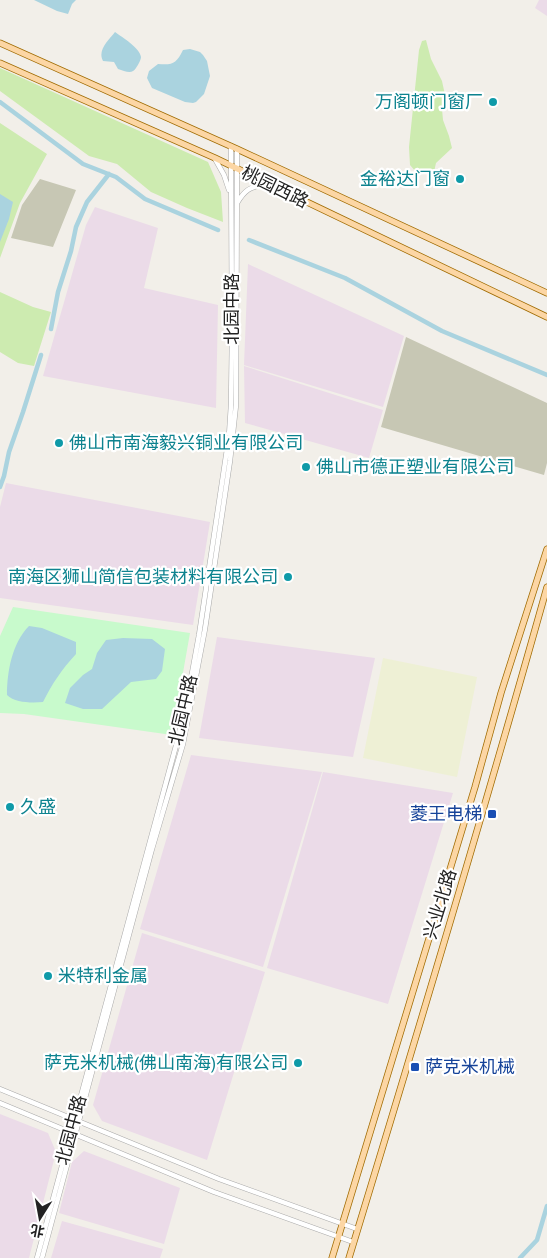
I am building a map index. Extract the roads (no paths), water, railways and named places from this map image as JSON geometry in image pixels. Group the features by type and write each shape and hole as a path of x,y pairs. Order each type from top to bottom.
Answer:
{"main road":[{"name":"桃园西路","path":"0,43 237,149 546,292"},
{"name":"桃园西路","path":"0,62 231,165 547,317"},
{"name":"兴业北路","path":"332,1258 476,787 501,694 547,549"},
{"name":"兴业北路","path":"349,1258 487,798 547,587"}],"street":[{"name":"北园中路","path":"42,1258 76,1120 177,742 186,706 199,635 226,461 231,412 230,146"},
{"name":"北园中路","path":"76,1120 183,744 205,629 230,461 235,412 237,149"},
{"path":"215,158 224,174 231,195"},
{"path":"237,204 244,193 253,187 267,183"},
{"path":"0,1089 219,1179 357,1229"},
{"path":"0,1103 214,1192 354,1242"},
{"name":"北园中路","path":"37,1258 73,1133"}],"water":[{"path":"34,0 76,0 68,14"},
{"path":"115,32 138,50 140,54 140,61 132,71 128,72 118,69 114,62 103,61 103,49"},
{"path":"190,49 200,52 207,61 210,76 204,94 193,103 185,102 152,88 147,78 149,71 158,64 174,63 183,50"},
{"path":"0,194 13,202 0,242"},
{"path":"29,626 42,628 76,642 76,654 66,665 43,702 19,701 7,695 12,658 18,641"},
{"path":"123,638 152,639 165,649 162,671 156,679 131,682 102,709 83,709 65,703 70,688 92,669 97,653 106,640"}],"waterway":[{"path":"0,102 83,164 116,177 145,199 218,230"},
{"path":"51,329 58,292 71,251 76,227 87,202 109,174"},
{"path":"249,240 345,278 442,331 547,375"},
{"path":"0,487 9,452 41,355"},
{"path":"520,1258 537,1240 547,1206"}],"place":[{"name":"万阁顿门窗厂","path":"493,102"},
{"name":"金裕达门窗","path":"460,179"},
{"name":"佛山市南海毅兴铜业有限公司","path":"59,443"},
{"name":"佛山市德正塑业有限公司","path":"306,467"},
{"name":"南海区狮山简信包装材料有限公司","path":"288,577"},
{"name":"久盛","path":"10,807"},
{"name":"菱王电梯","path":"492,814"},
{"name":"米特利金属","path":"48,976"},
{"name":"萨克米机械(佛山南海)有限公司","path":"298,1063"},
{"name":"萨克米机械","path":"415,1067"}]}
